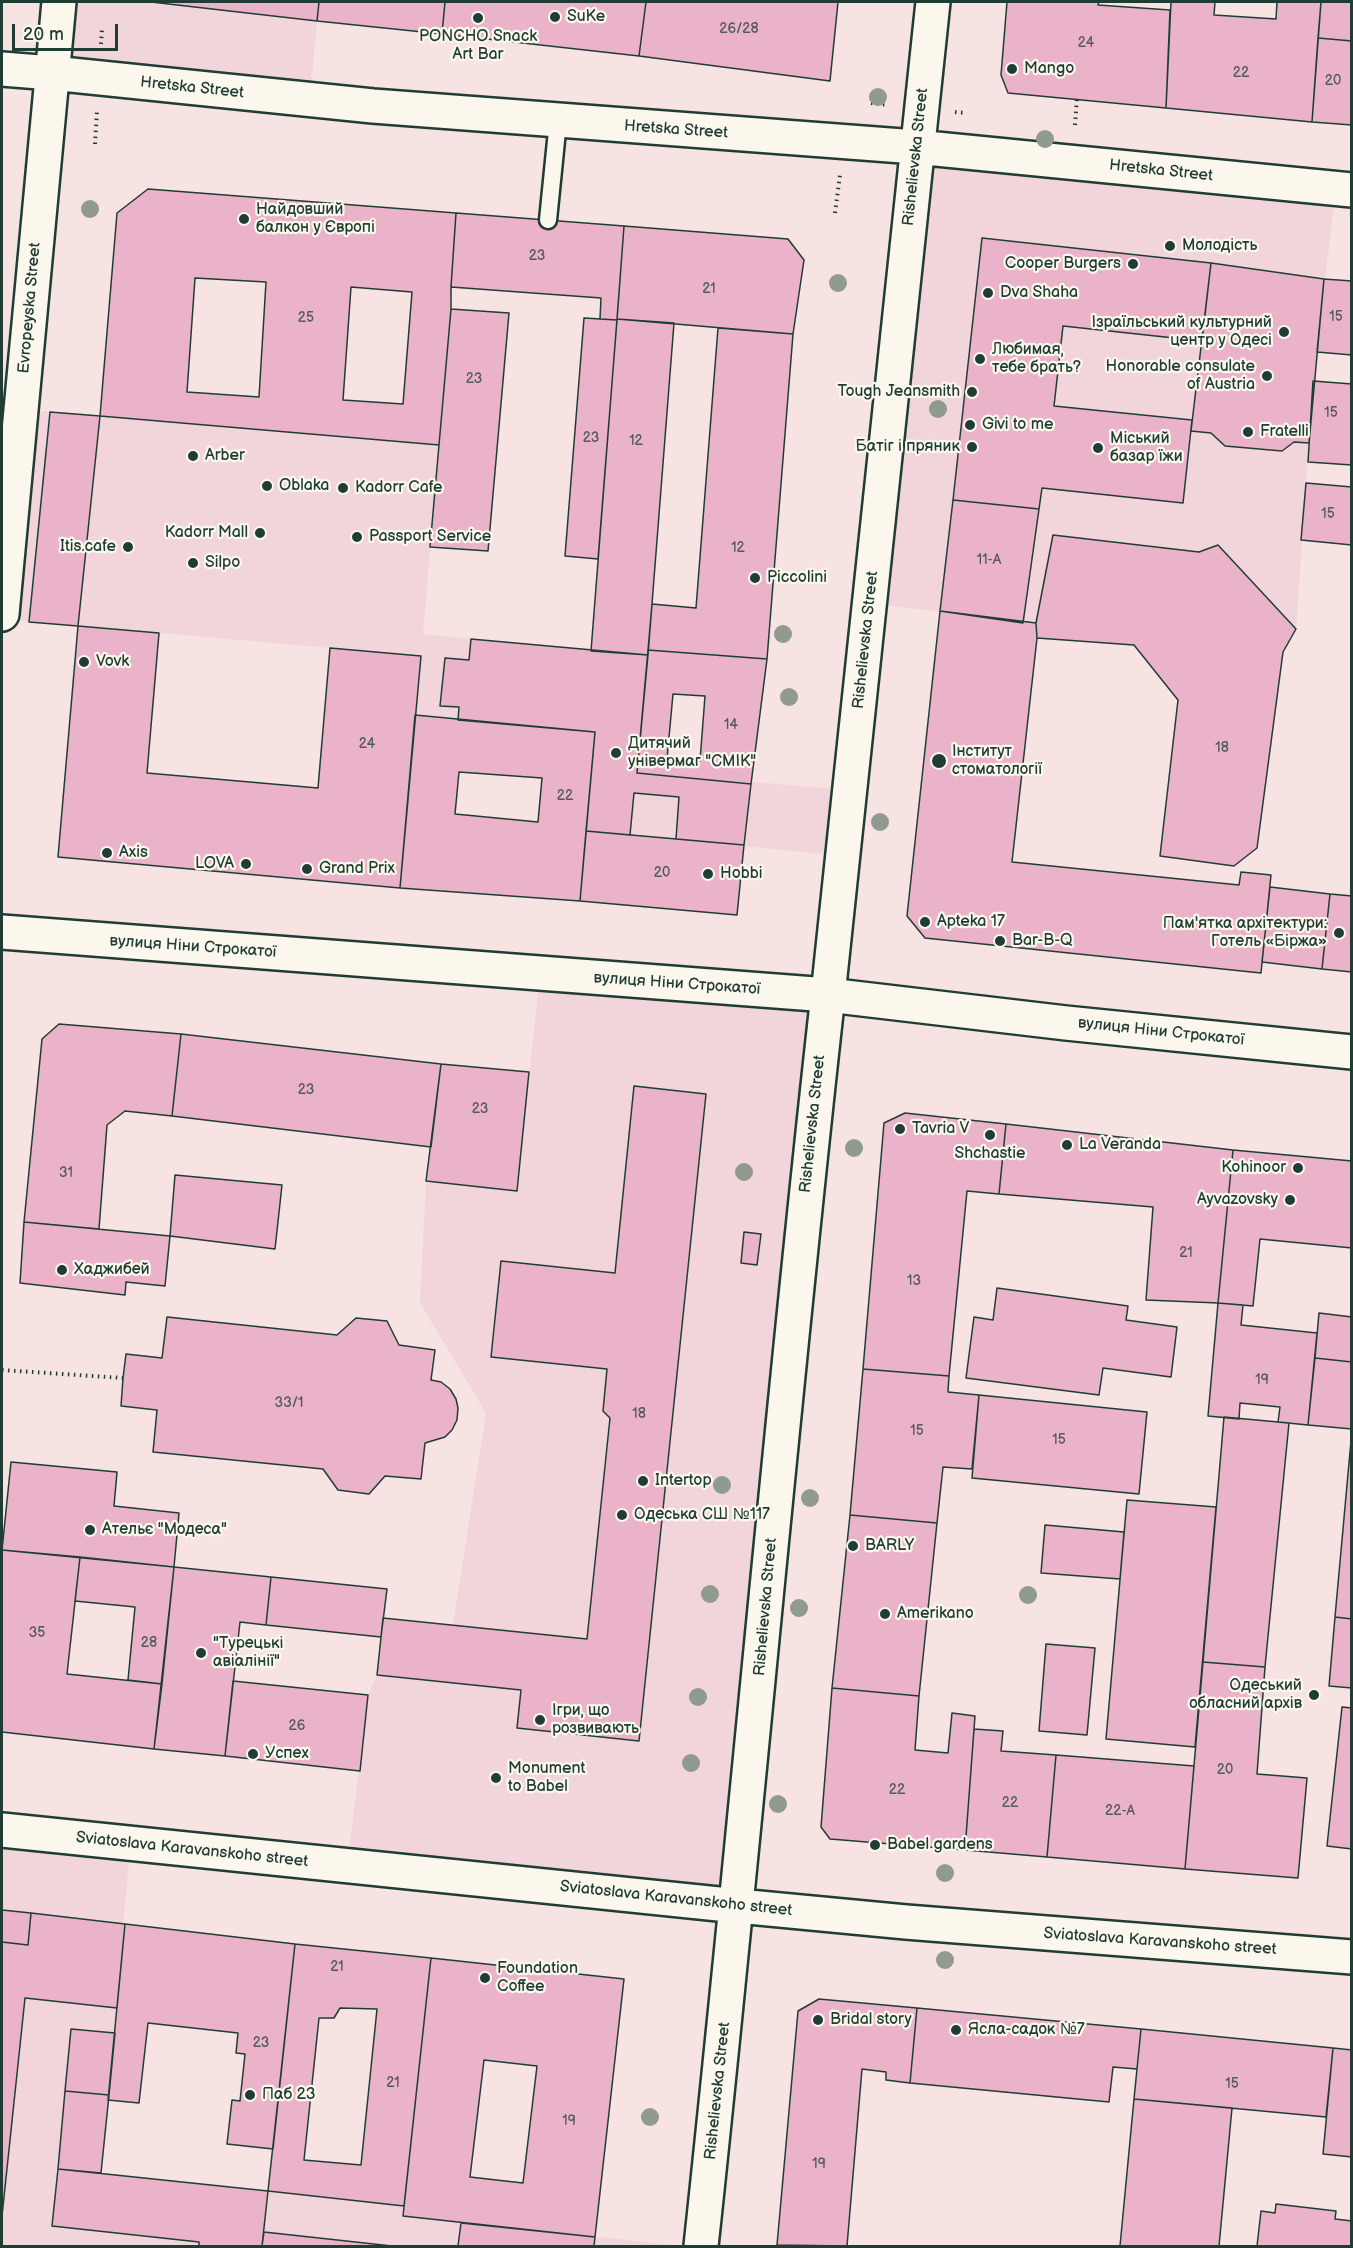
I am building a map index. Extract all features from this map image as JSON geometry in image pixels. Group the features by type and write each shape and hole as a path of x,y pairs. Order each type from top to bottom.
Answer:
{"street":[{"name":"Evropeyska Street","path":"2,614 59,2"},
{"name":"Rishelievska Street","path":"701,2247 738,1906 799,1250 933,2"},
{"name":"Hretska Street","path":"2,69 373,106 916,147 1352,190"},
{"name":"вулиця Ніни Строкатої","path":"2,932 828,995 1066,1023 1352,1052"},
{"name":"Sviatoslava Karavanskoho street","path":"2,1830 906,1922 1352,1957"}],"lane":[{"path":"548,220 558,121"}],"path":[{"path":"1075,125 1077,98"},
{"path":"2,1370 123,1378"}],"shaded area":[{"path":"67,2 319,2 310,94 61,67"},
{"path":"921,156 1335,196 1313,381 1296,629 1218,545 1199,552 1054,535 1036,623 875,604"},
{"path":"32,410 439,445 423,634 591,651 637,773 840,789 834,855 586,831 595,732 415,715 420,656 14,620"},
{"name":"Одеська СШ №117","path":"540,973 820,1002 737,1904 348,1859 368,1695 377,1675 383,1618 453,1625 486,1413 420,1303 426,1181 517,1190"},
{"path":"2,1836 130,1849 101,2173 404,2206 403,2216 682,2246 2,2246"}],"building":[{"path":"151,2 319,2 317,21"},
{"path":"319,2 445,2 442,34 317,21"},
{"path":"445,2 646,2 639,56 442,34"},
{"path":"646,2 838,2 830,81 639,56"},
{"path":"1007,2 1099,2 1098,5 1170,10 1166,108 1008,93 1001,75"},
{"path":"1171,2 1215,2 1214,15 1276,19 1277,2 1321,2 1312,122 1166,108"},
{"path":"1321,2 1352,2 1352,41 1318,38"},
{"path":"1318,38 1352,41 1352,125 1312,122"},
{"path":"148,189 456,213 451,309 439,445 100,416 117,213","holes":["195,278 266,282 259,397 187,392","351,287 412,292 403,404 343,400"]},
{"path":"456,213 624,226 617,320 600,319 601,298 451,287"},
{"path":"624,226 788,239 804,260 793,334 617,319"},
{"path":"982,238 1211,263 1202,341 1063,326 1054,406 1192,420 1183,503 1042,488 1039,509 953,500"},
{"path":"1211,263 1324,279 1309,443 1294,442 1282,451 1225,446 1211,433 1191,431"},
{"path":"1324,279 1352,281 1352,355 1317,352"},
{"path":"451,309 509,313 488,551 430,547"},
{"path":"584,318 617,320 598,559 565,556"},
{"path":"617,319 674,323 648,655 591,651"},
{"path":"718,328 793,334 767,659 648,650 652,604 696,608"},
{"path":"1313,381 1352,384 1352,465 1308,462"},
{"path":"50,412 100,416 78,626 29,622"},
{"path":"1306,483 1352,487 1352,545 1301,540"},
{"path":"953,500 1039,509 1023,623 940,611"},
{"path":"1053,535 1199,552 1218,545 1296,629 1283,652 1257,848 1234,866 1160,856 1178,700 1134,645 1037,638 1036,623"},
{"path":"940,611 1036,623 1037,638 1012,862 1239,885 1241,872 1271,875 1261,973 925,938 907,916"},
{"path":"78,626 159,633 147,773 318,788 330,648 421,656 400,888 58,857"},
{"name":"Дитячий універмаг \"СМІК\"","path":"471,639 648,655 637,773 751,784 744,845 676,839 679,797 634,793 630,835 586,831 595,732 458,720 459,707 440,706 445,658 469,660"},
{"path":"648,650 767,659 751,784 637,773","holes":["673,694 705,696 700,761 667,759"]},
{"path":"415,715 595,732 580,901 400,888","holes":["459,772 542,778 538,822 455,814"]},
{"path":"586,831 744,845 737,915 580,901"},
{"path":"1270,887 1330,894 1322,969 1262,962"},
{"name":"Пам'ятка архітектури: Готель «Біржа»","path":"1330,894 1352,896 1352,972 1322,969"},
{"path":"59,1024 181,1034 172,1116 125,1111 107,1125 99,1229 24,1222 42,1039"},
{"path":"181,1034 441,1064 431,1147 172,1116"},
{"path":"441,1064 529,1072 517,1191 426,1181"},
{"path":"634,1086 706,1094 639,1741 517,1728 521,1690 377,1675 383,1618 587,1639 610,1418 603,1411 607,1369 491,1357 501,1261 615,1273"},
{"path":"905,1113 1006,1124 999,1194 967,1191 949,1376 863,1369 884,1123"},
{"path":"1006,1124 1233,1150 1218,1303 1146,1300 1153,1207 999,1194"},
{"name":"Ayvazovsky","path":"1233,1150 1352,1161 1352,1248 1260,1239 1253,1306 1218,1303"},
{"path":"175,1175 282,1185 275,1249 170,1236"},
{"path":"24,1222 170,1236 165,1286 126,1282 125,1295 20,1283"},
{"path":"744,1232 761,1234 757,1265 741,1263"},
{"path":"997,1288 1128,1306 1126,1320 1177,1327 1171,1377 1103,1368 1099,1395 966,1378 974,1317 993,1320"},
{"path":"1218,1303 1243,1305 1241,1325 1317,1333 1308,1425 1278,1422 1280,1407 1240,1403 1239,1419 1208,1416"},
{"path":"1319,1313 1352,1317 1352,1362 1315,1358"},
{"path":"167,1317 337,1335 356,1318 387,1321 399,1345 435,1350 431,1380 441,1382 450,1389 456,1399 457,1420 445,1437 425,1443 421,1479 385,1476 369,1494 338,1490 323,1469 153,1452 157,1410 121,1406 123,1378 126,1354 162,1358"},
{"path":"1315,1358 1352,1362 1352,1429 1308,1425"},
{"path":"863,1369 949,1376 948,1392 979,1395 972,1469 943,1467 937,1523 850,1515"},
{"path":"979,1395 1147,1412 1139,1494 972,1478"},
{"path":"1224,1417 1289,1423 1265,1667 1203,1662"},
{"path":"1352,1430 1352,1619 1335,1617"},
{"name":"Ательє \"Модеса\"","path":"11,1462 117,1472 114,1506 179,1513 174,1567 2,1550"},
{"path":"1127,1500 1216,1507 1195,1747 1106,1739"},
{"path":"850,1515 937,1523 919,1696 832,1688"},
{"path":"1045,1525 1124,1532 1120,1579 1041,1573"},
{"path":"2,1550 80,1557 67,1674 162,1684 154,1749 2,1732"},
{"path":"80,1557 174,1567 162,1684 128,1680 135,1607 75,1601"},
{"name":"\"Турецькі авіалінії\"","path":"174,1567 271,1577 266,1625 240,1622 225,1756 154,1749"},
{"path":"271,1577 387,1589 381,1637 266,1625"},
{"path":"1335,1617 1352,1619 1352,1688 1329,1686"},
{"path":"1046,1644 1095,1648 1087,1735 1039,1731"},
{"path":"1203,1662 1265,1667 1257,1774 1307,1778 1298,1878 1185,1869"},
{"path":"233,1681 368,1695 360,1771 225,1756"},
{"path":"832,1688 919,1696 915,1750 948,1753 952,1713 975,1716 965,1850 830,1839 821,1827"},
{"path":"1342,1707 1352,1708 1352,1849 1327,1846"},
{"path":"974,1729 1003,1731 1001,1751 1056,1755 1047,1857 965,1850"},
{"path":"1056,1755 1194,1766 1185,1869 1047,1857"},
{"path":"2,1910 31,1913 28,1945 2,1942"},
{"path":"31,1913 125,1924 117,2008 25,1998 2,2216 2,1942 28,1945"},
{"path":"125,1924 295,1944 273,2149 227,2144 232,2100 240,2101 245,2054 236,2053 238,2033 148,2023 139,2103 108,2100"},
{"path":"295,1944 431,1958 404,2206 268,2191","holes":["340,2008 377,2009 361,2165 304,2160 319,2018 334,2018"]},
{"path":"431,1958 624,1979 595,2237 403,2216","holes":["484,2060 537,2066 523,2183 470,2177"]},
{"path":"819,1999 917,2008 910,2083 886,2080 886,2072 862,2069 847,2246 777,2245 798,2011"},
{"path":"917,2008 1141,2029 1137,2069 1113,2067 1109,2102 910,2083"},
{"path":"71,2029 115,2033 109,2095 65,2091"},
{"path":"1141,2029 1333,2048 1326,2117 1134,2099"},
{"path":"1333,2048 1352,2050 1352,2157 1323,2154"},
{"path":"65,2091 109,2095 101,2173 58,2169"},
{"path":"1134,2099 1232,2108 1219,2246 1120,2246"},
{"path":"58,2169 268,2191 262,2246 199,2246 199,2242 52,2226"},
{"path":"1276,2204 1336,2211 1335,2219 1352,2221 1352,2246 1257,2246 1261,2211 1275,2213"},
{"path":"461,2223 595,2237 594,2246 458,2246"},
{"path":"264,2232 392,2246 262,2246"}],"place":[{"name":"SuKe","path":"555,17"},
{"name":"PONCHO Snack Art Bar","path":"478,18"},
{"name":"Mango","path":"1012,69"},
{"name":"Найдовший балкон у Європі","path":"244,219"},
{"name":"Молодість","path":"1170,246"},
{"name":"Cooper Burgers","path":"1133,264"},
{"name":"Dva Shaha","path":"988,293"},
{"name":"Ізраїльський культурний центр у Одесі","path":"1284,332"},
{"name":"Любимая, тебе брать?","path":"980,359"},
{"name":"Honorable consulate of Austria","path":"1267,376"},
{"name":"Tough Jeansmith","path":"972,392"},
{"name":"Givi to me","path":"970,425"},
{"name":"Fratelli","path":"1248,432"},
{"name":"Батіг і пряник","path":"972,447"},
{"name":"Міський базар їжи","path":"1098,448"},
{"name":"Arber","path":"193,456"},
{"name":"Oblaka","path":"267,486"},
{"name":"Kadorr Cafe","path":"343,488"},
{"name":"Kadorr Mall","path":"260,533"},
{"name":"Passport Service","path":"357,537"},
{"name":"Itis.cafe","path":"128,547"},
{"name":"Silpo","path":"193,563"},
{"name":"Piccolini","path":"755,578"},
{"name":"Vovk","path":"84,662"},
{"name":"Дитячий універмаг \"СМІК\"","path":"616,753"},
{"name":"Інститут стоматології","path":"939,761"},
{"name":"Axis","path":"107,853"},
{"name":"LOVA","path":"246,864"},
{"name":"Grand Prix","path":"307,869"},
{"name":"Hobbi","path":"708,874"},
{"name":"Apteka 17","path":"925,922"},
{"name":"Пам'ятка архітектури: Готель «Біржа»","path":"1339,933"},
{"name":"Bar-B-Q","path":"1000,941"},
{"name":"Tavria V","path":"900,1129"},
{"name":"Shchastie","path":"990,1135"},
{"name":"La Veranda","path":"1067,1145"},
{"name":"Kohinoor","path":"1298,1168"},
{"name":"Ayvazovsky","path":"1290,1200"},
{"name":"Хаджибей","path":"62,1270"},
{"name":"Intertop","path":"643,1481"},
{"name":"Одеська СШ №117","path":"622,1515"},
{"name":"Ательє \"Модеса\"","path":"90,1530"},
{"name":"BARLY","path":"853,1546"},
{"name":"Amerikano","path":"885,1614"},
{"name":"\"Турецькі авіалінії\"","path":"201,1653"},
{"name":"Одеський обласний архів","path":"1314,1695"},
{"name":"Ігри, що розвивають","path":"540,1720"},
{"name":"Успех","path":"253,1754"},
{"name":"Monument to Babel","path":"496,1778"},
{"name":"Babel gardens","path":"875,1845"},
{"name":"Foundation Coffee","path":"485,1978"},
{"name":"Bridal story","path":"818,2020"},
{"name":"Ясла-садок №7","path":"956,2030"},
{"name":"Паб 23","path":"250,2095"}]}
